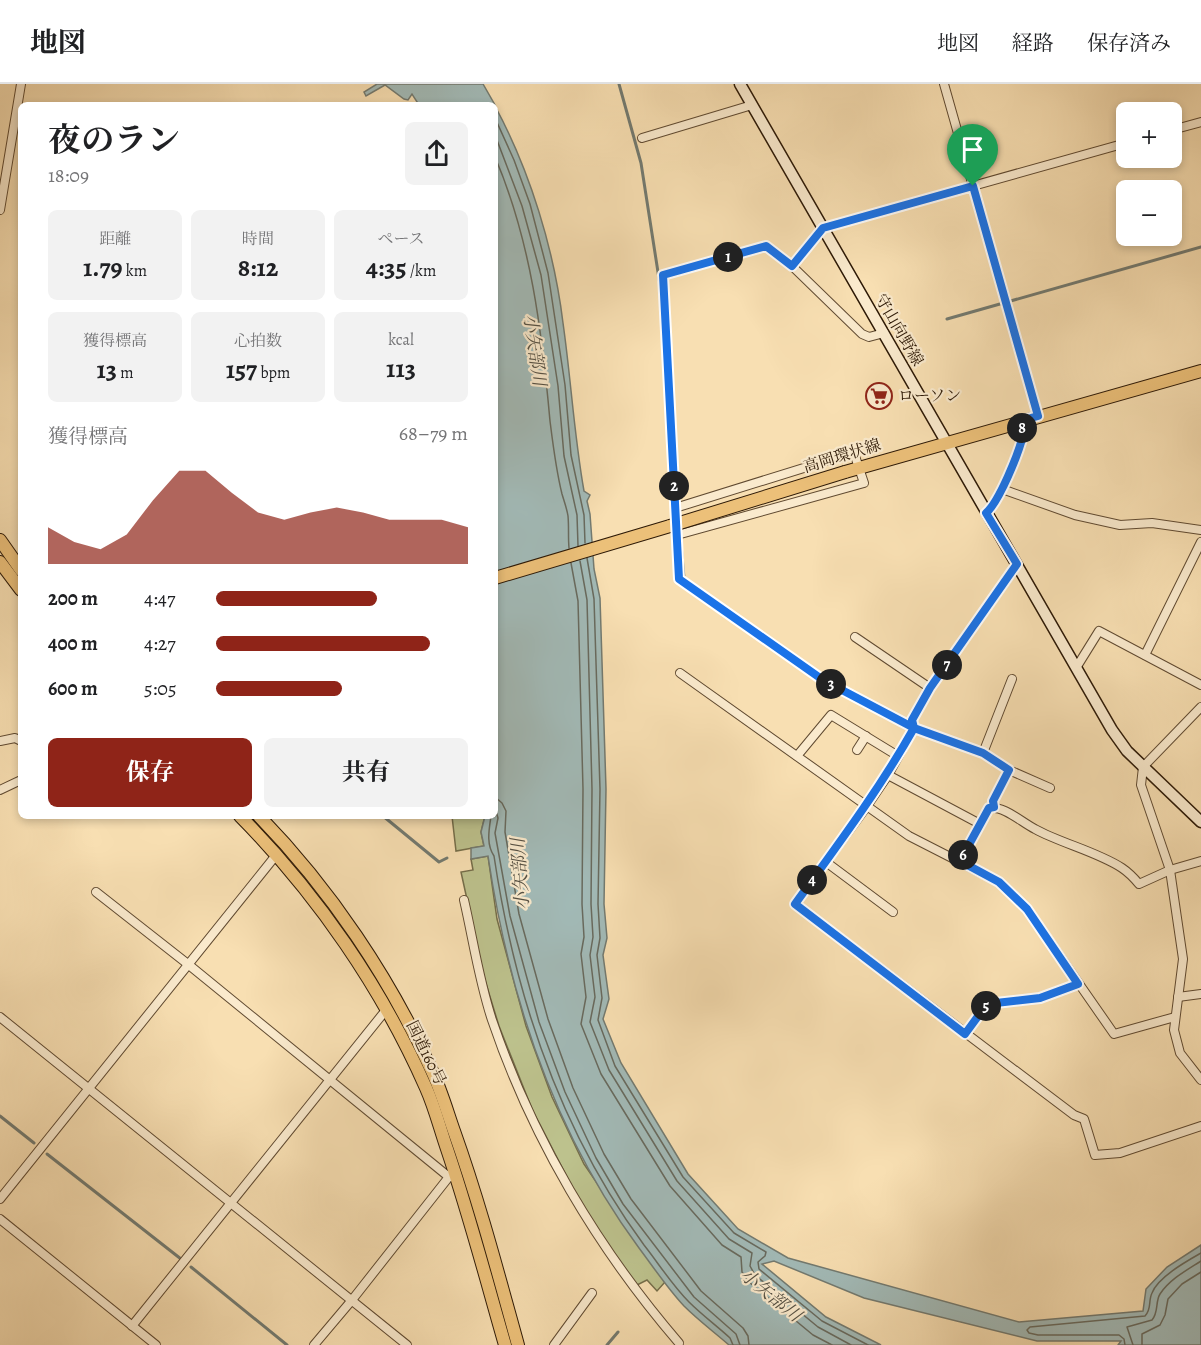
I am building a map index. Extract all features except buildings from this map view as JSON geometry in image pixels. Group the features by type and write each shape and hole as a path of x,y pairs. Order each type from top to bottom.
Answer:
{"main road":[{"name":"守山向野線","path":"740,84 1112,730 1126,751 1201,822"},
{"name":"高岡環状線","path":"498,577 648,534 674,531 845,472 1201,371"},
{"path":"0,540 18,566"},
{"path":"0,562 18,586"},
{"name":"国道160号","path":"243,819 277,854 335,929 386,1010 427,1089 505,1345"},
{"name":"国道160号","path":"262,819 326,891 353,931 403,1016 432,1072 472,1181 518,1345"}],"street":[{"path":"0,210 21,84"},
{"path":"944,84 1038,416"},
{"path":"642,138 752,105"},
{"path":"1182,127 1201,122"},
{"path":"792,266 823,228 1116,146"},
{"path":"884,333 869,337 861,334 792,266 766,246 663,275 675,508 674,531 679,579 823,680 914,728 983,753 1009,770 1050,788"},
{"path":"986,513 994,506 1002,489 1023,433 1020,421"},
{"path":"674,531 864,483 852,453 675,508"},
{"path":"1002,489 1075,515 1120,525 1152,523 1201,530"},
{"path":"1144,655 1201,543"},
{"path":"1017,564 930,688 912,720 914,728 888,775 795,904 965,1034 1074,1115 1084,1119 1095,1155 1120,1153 1201,1126"},
{"path":"1076,668 1099,631 1201,686"},
{"path":"855,637 930,688"},
{"path":"680,673 909,836 999,882 1027,909 1114,1034 1175,1017"},
{"path":"983,753 1012,679"},
{"path":"1201,706 1143,767 1141,785 1170,870 1183,959 1174,1030 1180,1053 1201,1080"},
{"path":"796,756 831,715 898,756"},
{"path":"857,750 866,736"},
{"path":"0,741 18,740"},
{"path":"994,807 993,801 1009,770"},
{"path":"888,775 980,824"},
{"path":"0,790 18,781"},
{"path":"960,861 989,808 994,807 1007,812 1038,831 1068,842 1120,867 1139,884 1170,870 1201,861"},
{"path":"0,1199 277,854"},
{"path":"826,862 893,912"},
{"path":"96,892 330,1081 451,1173 314,1345"},
{"path":"464,900 491,1019 518,1086 570,1194 641,1299 679,1343"},
{"path":"965,1034 987,1004 1040,998 1078,984"},
{"path":"1178,997 1201,994"},
{"path":"132,1326 386,1010"},
{"path":"0,1017 407,1345"},
{"path":"0,1219 156,1345"},
{"path":"554,1345 592,1293"}],"green space":[{"path":"452,819 484,819 481,832 484,846 456,851"},
{"path":"488,856 497,919 526,1026 552,1097 584,1164 665,1282 657,1291 647,1280 635,1286 583,1208 532,1109 499,1026 484,977 461,872 473,870 471,859"}],"water":[{"path":"377,84 483,84 493,102 417,102 412,94 408,100 404,99 385,85 366,96 364,92"},
{"name":"小矢部川","path":"498,112 530,184 554,267 584,491 590,495 587,501 594,569 600,598 606,789 604,904 607,938 603,955 609,999 603,1019 621,1063 688,1174 738,1229 788,1258 1019,1322 1143,1311 1146,1289 1167,1267 1201,1245 1201,1345 1118,1345 1121,1341 1037,1341 864,1298 774,1261 762,1264 826,1317 881,1345 729,1345 689,1311 639,1248 609,1204 582,1158 559,1111 523,1012 508,961 488,856 471,859 471,848 484,846 481,832 484,819 498,819"}],"waterway":[{"path":"619,84 641,163 660,285"},
{"path":"947,319 1201,247"},
{"path":"671,362 679,506"},
{"path":"681,545 684,578"},
{"path":"387,819 439,862 447,858"},
{"path":"0,1116 34,1143"},
{"path":"47,1154 181,1259"},
{"path":"191,1267 287,1345"},
{"path":"607,1345 618,1332"}],"place":[{"name":"ローソン","path":"879,396"}],"route":[{"path":"973,186 823,228 792,266 766,246 663,275 679,579 823,680 914,728 888,775 795,904 965,1034 987,1004 1040,998 1078,984 1027,909 999,882 960,861 989,808 994,807 993,801 1009,770 983,753 914,728 912,720 930,688 1017,564 986,513 994,506 1002,489 1023,433 1020,421 1038,416 973,186"}]}
